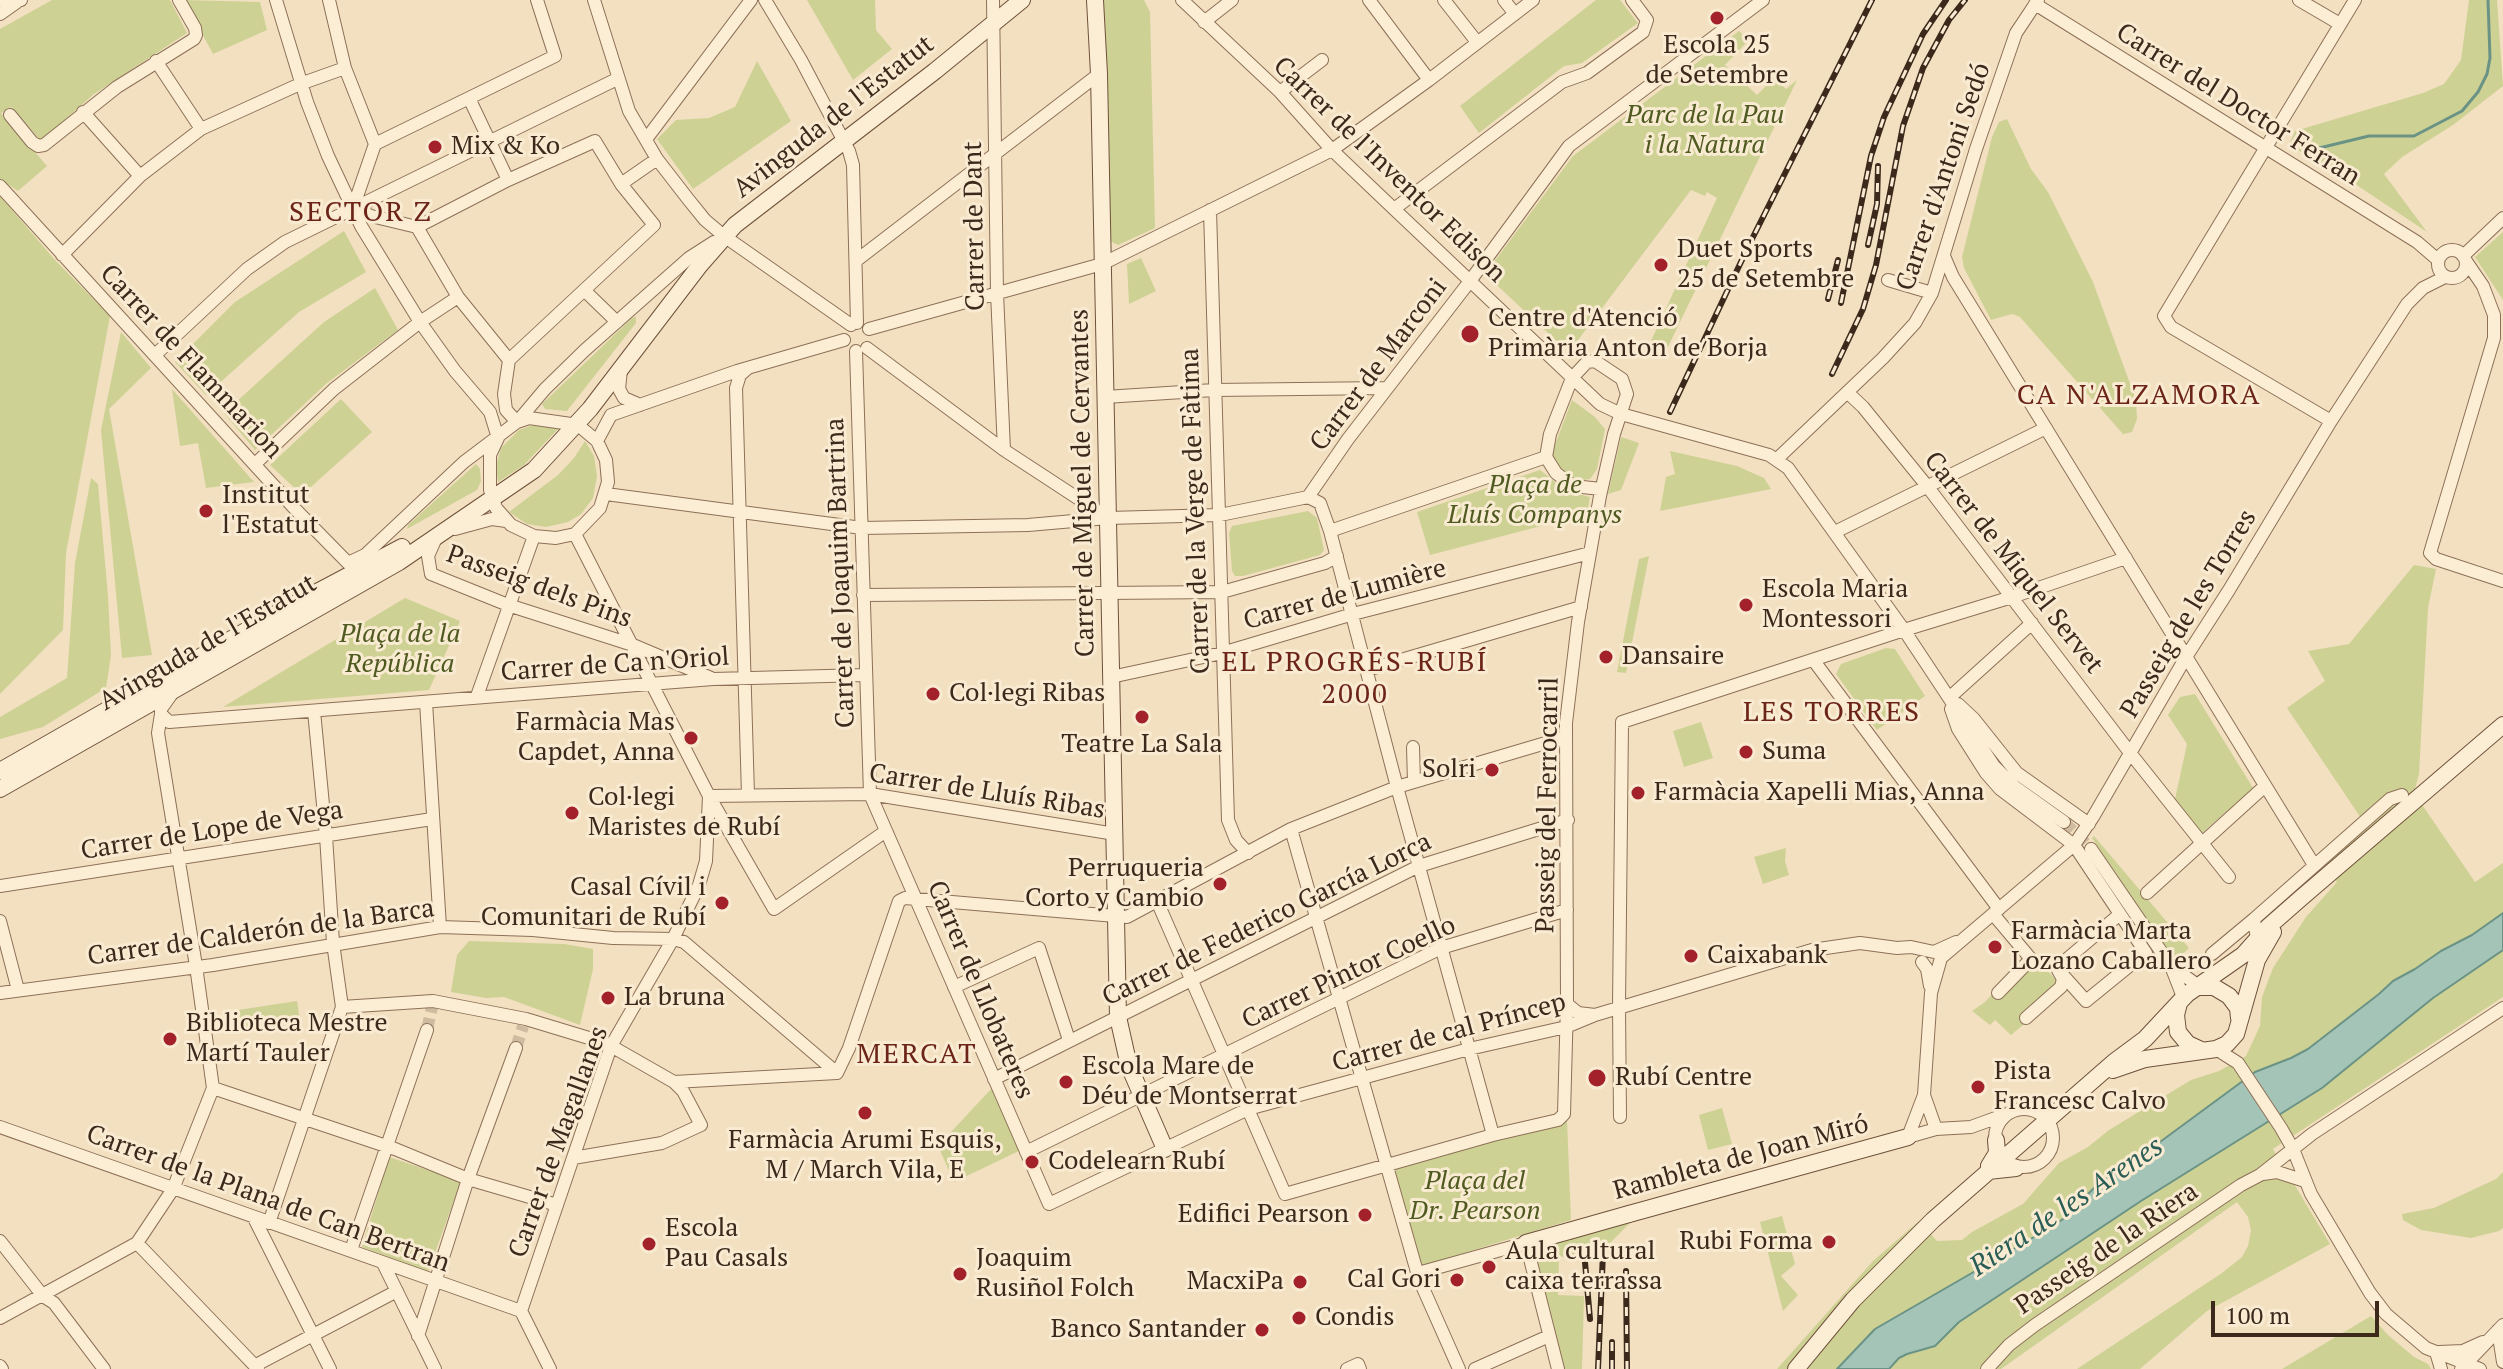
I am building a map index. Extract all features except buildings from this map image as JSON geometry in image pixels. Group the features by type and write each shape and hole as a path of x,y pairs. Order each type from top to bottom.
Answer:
{"main road":[{"name":"Carrer de Miguel de Cervantes","path":"1095,0 1118,1015 1129,1066 1165,1149"},
{"name":"Avinguda de l'Estatut","path":"0,789 399,562 534,470 578,425 724,236 749,212 935,71 1017,2"},
{"name":"Avinguda de l'Estatut","path":"0,771 272,616 407,545 437,534"},
{"path":"1987,1171 2009,1163 2047,1118 2145,1039 2181,999 2243,955 2284,914 2503,725"},
{"path":"2100,1074 2145,1059 2209,1050 2227,1044 2238,1026 2257,960 2284,914"},
{"path":"2200,987 2224,991 2234,1002 2238,1026"},
{"path":"2181,999 2176,1015 2178,1032 2188,1044 2209,1050"},
{"name":"Rambleta de Joan Miró","path":"1526,1243 1908,1137"},
{"path":"1796,1369 1879,1272 1987,1171 1997,1153 1996,1140"}],"street":[{"path":"0,0 19,1"},
{"path":"10,115 38,146 50,141 83,112 156,61 194,39 196,35 179,0"},
{"path":"276,0 300,84 328,156 353,208 386,270 455,371 490,412 504,419 517,422 540,418 578,425 597,441 606,460 606,494 600,508 575,534 556,538 534,536 506,521 492,500 490,455 498,438 490,412"},
{"path":"329,0 345,68 375,144 353,208"},
{"path":"375,144 555,56 537,2 552,0"},
{"path":"594,0 629,111 657,159 705,220 724,236 859,326 872,339 861,349"},
{"path":"647,138 751,0"},
{"path":"765,0 844,140 853,165 859,326"},
{"name":"Carrer de Dant","path":"993,0 997,293 1004,450"},
{"name":"Carrer de l'Inventor Edison","path":"1182,0 1280,92 1332,150 1600,404 1621,414 1777,459"},
{"path":"1204,22 1232,0"},
{"path":"1369,0 1429,80"},
{"path":"1444,0 1477,42"},
{"path":"1504,0 1515,14"},
{"path":"1108,518 1004,450 861,349 851,349 844,340 845,332 1102,264 1332,150 1533,0"},
{"path":"1394,209 1562,82 1587,73 1643,32 1647,20 1632,0"},
{"name":"Carrer de Marconi","path":"1308,497 1569,146 1763,0"},
{"path":"2299,0 2340,24"},
{"path":"2331,421 2171,327 2164,316 2355,0"},
{"path":"0,14 19,1"},
{"name":"Carrer del Doctor Ferran","path":"2036,2 2417,242 2441,264"},
{"name":"Carrer d'Antoni Sedó","path":"1777,459 1915,323 1932,293 1976,149 2016,33 2036,2"},
{"path":"1280,92 1322,60"},
{"path":"156,61 201,129"},
{"path":"62,255 140,176 201,129 300,84 345,68"},
{"path":"857,260 1099,74"},
{"path":"155,355 247,269 285,242 617,79"},
{"path":"469,98 508,180"},
{"path":"83,112 140,176"},
{"path":"353,208 412,226 595,141 621,184 654,225 509,360 504,394 506,410 517,422"},
{"path":"621,184 657,159"},
{"name":"Carrer de Flammarion","path":"0,186 342,559 352,562 365,555 464,462 498,438"},
{"name":"Carrer de la Verge de Fàtima","path":"1210,210 1228,820 1236,840 1248,853"},
{"path":"2441,264 2464,254 2503,218"},
{"path":"412,226 458,297 509,360"},
{"name":"Avinguda de l'Estatut","path":"498,438 617,322 689,258 724,236"},
{"path":"2460,276 2464,272 2464,254"},
{"path":"2464,254 2483,286 2494,315 2494,338 2430,553 2436,559 2503,580"},
{"path":"1944,256 1953,277 2314,865"},
{"path":"2441,264 2460,276 2477,279"},
{"name":"Passeig de les Torres","path":"1932,960 1964,939 2074,845 2331,421 2407,304 2441,264"},
{"path":"1888,280 1932,293"},
{"path":"585,291 617,322"},
{"path":"255,464 334,389 420,322 458,297"},
{"path":"597,441 611,415 632,404 844,340"},
{"name":"Carrer de Joaquim Bartrina","path":"861,349 863,595 870,794"},
{"name":"Passeig del Ferrocarril","path":"1493,1135 1558,1120 1564,1114 1568,820 1566,737 1581,607 1601,489 1627,394 1622,379 1603,364 1587,362 1572,378"},
{"path":"748,368 740,375 736,388 748,795"},
{"path":"621,370 619,389 632,404"},
{"path":"1572,378 1550,434 1546,457 1556,473 1573,486 1601,489"},
{"path":"711,381 718,380 736,388"},
{"path":"1105,397 1214,390 1387,388"},
{"name":"Carrer de Miquel Servet","path":"1847,392 1863,407 1927,486 2229,877"},
{"path":"1835,532 2046,428"},
{"path":"1330,531 1546,457"},
{"path":"1777,459 1795,476 1835,532 2003,776 2064,822"},
{"path":"606,494 862,528 1028,525 1108,518 1220,515 1308,497 1320,503 1353,614 1397,787 1493,1135 1285,1194 1157,901"},
{"name":"Avinguda de l'Estatut","path":"437,534 480,521 506,521"},
{"name":"Passeig dels Pins","path":"437,534 428,556 431,574 508,605 633,645 713,679"},
{"path":"575,534 709,796 774,909 886,831"},
{"path":"477,696 534,536"},
{"name":"Carrer de Lumière","path":"1111,677 1222,653 1353,614 1590,553"},
{"path":"863,595 1222,592 1325,563 1337,556"},
{"path":"1620,1117 1622,722 2126,558"},
{"path":"1367,670 1581,607"},
{"path":"1949,698 2032,623"},
{"path":"1814,661 2031,959 1998,993"},
{"name":"Carrer de Ca n'Oriol","path":"161,714 169,722 713,679 865,675"},
{"path":"0,1318 137,1243 173,1189 213,1088 158,733 162,705 175,690"},
{"path":"1949,698 1968,712 2017,773 2089,824"},
{"path":"1949,698 1958,729 1986,773 2000,789 2074,845 2146,953"},
{"path":"426,702 440,927"},
{"path":"269,1223 342,1007 333,943 314,711"},
{"path":"837,1073 849,1048 899,901 905,898 1127,917 1291,829 1397,787 1566,737"},
{"path":"1413,747 1414,782"},
{"path":"2147,893 2265,786"},
{"name":"Carrer de Lluís Ribas","path":"709,796 870,794 1115,834"},
{"name":"Carrer de Llobateres","path":"870,794 1049,1204"},
{"path":"2212,954 2390,799 2402,795"},
{"name":"Carrer de Magallanes","path":"521,1311 612,1046 673,939 699,885 706,861 709,796"},
{"name":"Carrer de Lope de Vega","path":"0,886 432,819"},
{"name":"Carrer de Federico García Lorca","path":"994,1079 1419,866 1568,820"},
{"path":"1291,829 1418,1273 1459,1369"},
{"path":"2091,849 2171,966 2181,999"},
{"name":"Carrer Pintor Coello","path":"1026,1152 1441,948 1567,910"},
{"path":"2058,970 2120,914"},
{"path":"2254,919 2257,939"},
{"path":"0,921 6,963 18,990"},
{"name":"Carrer de Calderón de la Barca","path":"0,993 317,949 333,943 440,927 673,939"},
{"path":"673,939 684,942 837,1073"},
{"name":"Carrer de cal Príncep","path":"1049,1204 1248,1109 1469,1049 1566,1027 1619,1007 1812,950 1860,943 1897,948 1932,960"},
{"path":"954,987 1039,948 1069,1040"},
{"path":"1908,1137 1924,1095 1932,960"},
{"path":"2058,970 2086,1001 2129,966"},
{"path":"2171,966 2200,987"},
{"path":"2026,1018 2061,987 2063,979 2058,970"},
{"path":"342,1007 432,1004 525,1022 612,1046 674,1082 683,1091 701,1125 662,1143 573,1158"},
{"path":"1567,1004 1578,1013 1595,1015"},
{"name":"Passeig de la Riera","path":"2277,1172 2312,1134 2503,1008"},
{"path":"2238,1026 2238,1063"},
{"path":"351,1250 427,1030"},
{"path":"418,1336 468,1179 516,1048"},
{"path":"2209,1050 2238,1063 2281,1128 2305,1181 2370,1293 2386,1314 2405,1333 2436,1352 2462,1367 2480,1369"},
{"path":"674,1082 837,1073"},
{"path":"213,1088 386,1147 468,1179 557,1205"},
{"path":"1924,1095 1936,1129"},
{"path":"1971,1127 1988,1133 1996,1140 2009,1163 2025,1169 2047,1157 2053,1145 2047,1118 2028,1109 2011,1113 1997,1126 1996,1140"},
{"name":"Rambleta de Joan Miró","path":"1908,1137 1936,1129 1971,1127 2011,1113"},
{"name":"Carrer de la Plana de Can Bertran","path":"0,1127 521,1311"},
{"name":"Passeig de la Riera","path":"1987,1369 2009,1345 2035,1325 2294,1152"},
{"name":"Passeig de la Riera","path":"2260,1175 2277,1172 2305,1181"},
{"path":"254,1218 330,1369"},
{"path":"0,1241 43,1296 54,1303 104,1369"},
{"path":"137,1243 257,1367 397,1291"},
{"path":"1418,1273 1526,1243 1558,1369"},
{"path":"383,1263 435,1369"},
{"path":"521,1311 550,1369"},
{"path":"2462,1367 2501,1328"},
{"path":"2501,1328 2503,1362"},
{"path":"1475,1369 1549,1336"},
{"path":"2436,1352 2463,1351 2488,1340"},
{"path":"2436,1352 2441,1369"}],"green space":[{"path":"52,0 170,0 187,33 94,94 41,141 11,107 1,113 47,166 18,191 0,179 0,29"},
{"path":"184,0 260,2 267,30 213,54"},
{"path":"807,0 875,0 876,30 892,49 853,80"},
{"path":"1103,0 1144,0 1150,12 1155,228 1118,245 1108,240"},
{"path":"1596,0 1620,0 1638,23 1582,63 1564,66 1479,133 1460,106"},
{"path":"2469,0 2497,0 2503,86 2453,125 2402,157 2384,174 2427,232 2289,145 2295,131 2444,84 2461,60"},
{"name":"Parc de la Pau i la Natura","path":"1739,31 1749,40 1725,65 1757,95 1774,78 1786,89 1797,80 1666,351 1650,343 1717,198 1707,192 1705,196 1691,190 1572,348 1564,348 1485,274 1573,156"},
{"path":"757,61 791,121 693,189 657,139 676,120 709,118 735,107"},
{"path":"2007,119 2093,282 2136,400 2137,419 2132,432 2123,434 2020,317 2012,314 1991,320 1964,268 1962,257 1992,137 1999,122"},
{"path":"0,196 54,259 110,316 66,553 63,630 0,694"},
{"path":"344,231 366,272 299,312 206,395 175,362 235,302"},
{"path":"2503,232 2503,300 2475,257"},
{"path":"1141,258 1156,291 1129,304 1127,264"},
{"path":"375,288 398,330 327,383 255,450 224,413 324,322"},
{"path":"636,317 636,323 567,411 545,409 542,404"},
{"path":"121,332 151,368 109,409 152,655 122,658 101,430"},
{"path":"172,389 254,482 206,488 198,443 180,446"},
{"path":"341,399 372,432 302,495 270,465"},
{"path":"1572,400 1595,417 1605,429 1597,469 1590,479 1566,476 1553,459 1553,450"},
{"path":"536,424 558,429 524,465 498,482 496,466 501,448 519,430"},
{"path":"1621,437 1639,443 1621,490 1608,494"},
{"path":"585,441 594,456 597,476 593,498 581,514 568,522 546,527 527,524 509,512 558,475"},
{"path":"1670,451 1737,466 1764,478 1771,489 1660,511 1666,477 1675,474"},
{"path":"476,464 480,469 481,481 477,490 407,529 408,525"},
{"name":"Plaça de Lluís Companys","path":"1540,470 1567,491 1590,497 1587,514 1430,555 1417,512"},
{"path":"91,478 98,484 108,596 111,655 106,688 43,727 0,739 0,717 67,678 75,563"},
{"path":"1308,511 1317,518 1324,550 1320,555 1235,576 1229,533 1232,526"},
{"path":"1649,556 1626,673 1617,672 1639,559"},
{"path":"2414,565 2436,569 2428,608 2419,774 2414,793 2475,882 2503,863 2503,913 2472,935 2393,981 2308,1048 2112,1173 2048,1229 1875,1329 1837,1369 1777,1369 1873,1261 1919,1221 1937,1241 1962,1240 2023,1204 2059,1163 2088,1147 2109,1130 2191,1080 2219,1071 2246,1056 2260,1026 2262,997 2273,968 2306,917 2337,882 2325,863 2367,827 2287,708 2325,681 2308,651 2349,644"},
{"name":"Plaça de la República","path":"405,598 460,621 429,690 223,707"},
{"path":"1886,648 1895,649 1925,696 1877,730 1836,674 1841,664"},
{"path":"2195,694 2253,788 2202,833 2175,799 2187,744 2168,715 2180,697"},
{"path":"1701,722 1713,758 1684,767 1673,731"},
{"path":"2094,836 2189,948 2175,961 2092,838"},
{"path":"1786,848 1785,861 1789,875 1763,884 1754,857"},
{"path":"469,941 564,944 593,949 593,969 580,1025 504,997 486,998 451,992 457,955"},
{"path":"2503,950 2503,997 2273,1149 2330,1244 2207,1311 2140,1369 2077,1369 2242,1257 2251,1230 2248,1217 2237,1202 2001,1369 1889,1369 1907,1354 1935,1346 1959,1322 2141,1201 2322,1088 2433,998"},
{"path":"2031,952 2065,990 2011,1035 1995,1020 1990,1025 1972,1011 1985,1002"},
{"path":"297,1001 300,1022 241,1030 238,1010"},
{"path":"992,1088 1019,1151 954,1182 938,1146"},
{"path":"1722,1108 1732,1144 1708,1150 1699,1115"},
{"name":"Plaça del Dr. Pearson","path":"1567,1120 1571,1220 1422,1266 1393,1167"},
{"path":"389,1157 461,1181 428,1272 362,1247"},
{"path":"2503,1172 2503,1228 2499,1231 2471,1238 2421,1230 2403,1220 2402,1214 2434,1208 2496,1179"},
{"path":"1782,1216 1795,1264 1781,1276 1798,1295 1783,1311 1760,1222"},
{"path":"1631,1222 1606,1247 1579,1248 1579,1255 1559,1257 1558,1295 1584,1296 1582,1369 1564,1369 1537,1262 1540,1253 1551,1242"},
{"path":"2371,1316 2388,1335 2431,1369 2282,1369"}],"shaded area":[{"path":"2503,913 2503,950 2433,998 2322,1088 2141,1201 1959,1322 1935,1346 1899,1358 1889,1369 1837,1369 1875,1329 2048,1229 2063,1219 2098,1184 2255,1072 2308,1049 2393,981 2472,935"}],"waterway":[{"path":"2315,149 2369,136 2414,136 2462,111 2478,92 2487,74 2490,58 2488,0"}],"tunnel":[{"path":"2064,822 2091,849"},
{"path":"427,1030 432,1007"},
{"path":"516,1048 523,1026"}],"railway":[{"path":"1670,412 1749,245 1872,0"},
{"path":"1841,303 1871,156 1884,117 1923,34 1946,0"},
{"path":"1832,374 1863,309 1876,265 1903,126 1923,68 1949,20 1965,0"},
{"path":"1868,245 1877,204 1878,166"},
{"path":"1828,299 1838,260"},
{"path":"1584,1251 1590,1319"},
{"path":"1598,1369 1603,1253"},
{"path":"1626,1271 1627,1369"},
{"path":"1612,1342 1612,1369"}],"place":[{"name":"Escola 25 de Setembre","path":"1717,18"},
{"name":"Mix & Ko","path":"435,147"},
{"name":"Duet Sports 25 de Setembre","path":"1661,265"},
{"name":"Centre d'Atenció Primària Anton de Borja","path":"1470,334"},
{"name":"Institut l'Estatut","path":"206,511"},
{"name":"Escola Maria Montessori","path":"1746,605"},
{"name":"Dansaire","path":"1606,657"},
{"name":"Col·legi Ribas","path":"933,694"},
{"name":"Teatre La Sala","path":"1142,717"},
{"name":"Farmàcia Mas Capdet, Anna","path":"691,738"},
{"name":"Suma","path":"1746,752"},
{"name":"Solri","path":"1492,770"},
{"name":"Farmàcia Xapelli Mias, Anna","path":"1638,793"},
{"name":"Col·legi Maristes de Rubí","path":"572,813"},
{"name":"Perruqueria Corto y Cambio","path":"1220,884"},
{"name":"Casal Cívil i Comunitari de Rubí","path":"722,903"},
{"name":"Farmàcia Marta Lozano Caballero","path":"1995,947"},
{"name":"Caixabank","path":"1691,956"},
{"name":"La bruna","path":"608,998"},
{"name":"Biblioteca Mestre Martí Tauler","path":"170,1039"},
{"name":"Rubí Centre","path":"1597,1078"},
{"name":"Escola Mare de Déu de Montserrat","path":"1066,1082"},
{"name":"Pista Francesc Calvo","path":"1978,1087"},
{"name":"Farmàcia Arumi Esquis, M / March Vila, E","path":"865,1113"},
{"name":"Codelearn Rubí","path":"1032,1162"},
{"name":"Edifici Pearson","path":"1365,1215"},
{"name":"Rubi Forma","path":"1829,1242"},
{"name":"Escola Pau Casals","path":"649,1244"},
{"name":"Aula cultural caixa terrassa","path":"1489,1267"},
{"name":"Joaquim Rusiñol Folch","path":"960,1274"},
{"name":"Cal Gori","path":"1457,1280"},
{"name":"MacxiPa","path":"1300,1282"},
{"name":"Condis","path":"1299,1318"},
{"name":"Banco Santander","path":"1262,1330"}],"district":[{"name":"SECTOR Z","path":"361,213"},
{"name":"CA N'ALZAMORA","path":"2139,396"},
{"name":"EL PROGRÉS-RUBÍ 2000","path":"1355,679"},
{"name":"LES TORRES","path":"1832,713"},
{"name":"MERCAT","path":"917,1055"}],"water label":[{"name":"Riera de les Arenes","path":"2067,1207"}]}
